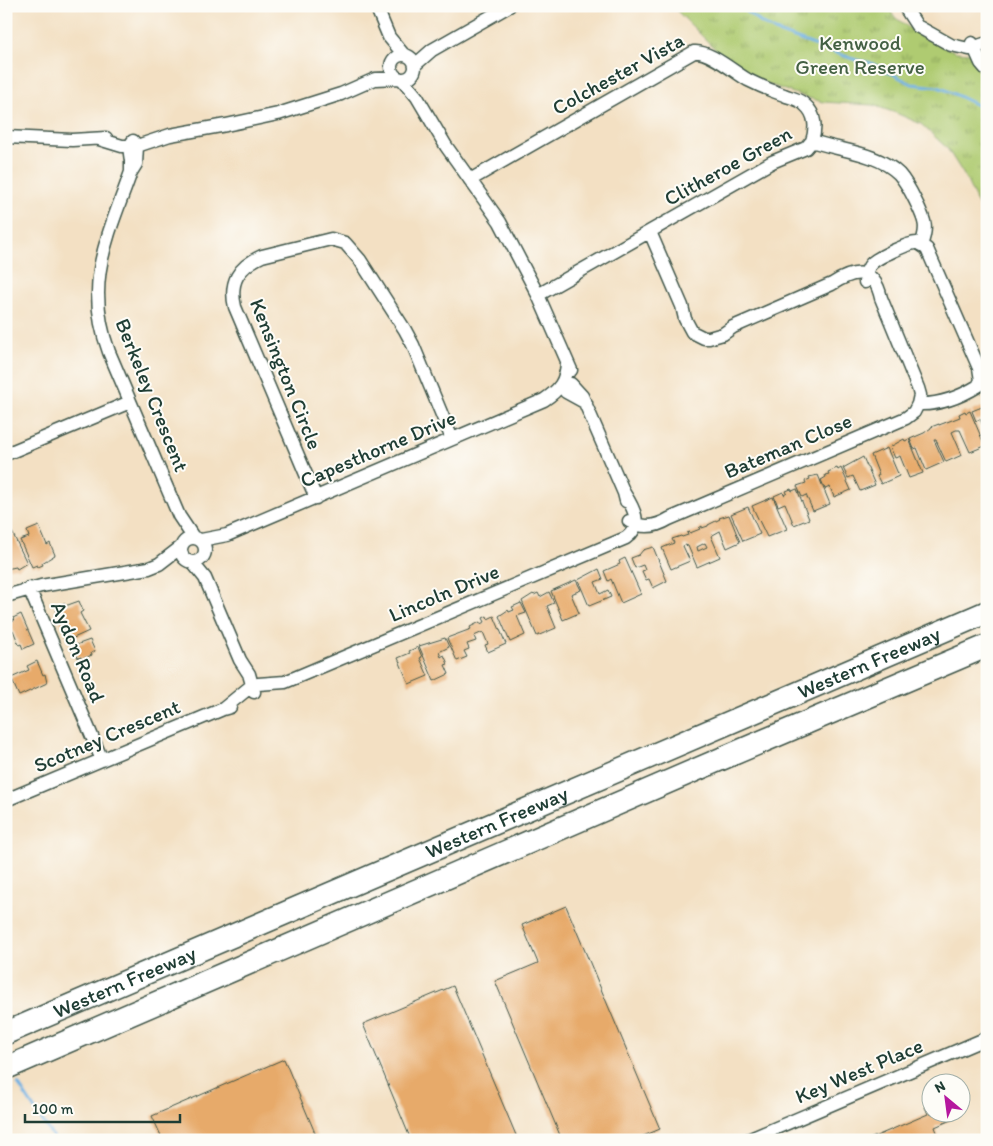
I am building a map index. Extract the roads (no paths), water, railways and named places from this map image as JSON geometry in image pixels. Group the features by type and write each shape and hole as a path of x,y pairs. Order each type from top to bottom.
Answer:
{"highway":[{"name":"Western Freeway","path":"6,1034 987,612"},
{"name":"Western Freeway","path":"6,1068 712,762 987,646"}],"street":[{"path":"376,6 389,37 410,62 417,97"},
{"path":"410,62 509,6"},
{"path":"904,6 917,26 957,48 964,49 987,43"},
{"path":"389,37 393,74 400,78 417,97 436,132 500,222 538,295 567,363 566,387 586,403 624,493 634,522"},
{"path":"973,46 987,38"},
{"path":"973,46 987,70"},
{"name":"Colchester Vista","path":"470,180 694,52 700,51 709,54 731,70 759,86 805,104 813,116 815,127 812,141"},
{"path":"6,137 99,139 133,144 158,134 170,135 278,114 341,94 375,79 398,56 410,62"},
{"path":"375,79 409,78 410,62"},
{"name":"Clitheroe Green","path":"538,295 772,162 806,148 812,141 879,161 898,174 908,187 926,223 926,232 921,244"},
{"name":"Berkeley Crescent","path":"133,144 131,172 102,254 97,295 103,336 194,549 240,660 244,676 252,688"},
{"path":"650,232 682,306 691,320 703,330 711,331 733,327 832,284 867,278 888,255 911,243 921,244 928,251 979,368 981,380 978,386 943,402 930,405 918,404 920,395 916,382 881,298 867,278"},
{"name":"Kensington Circle","path":"316,498 242,324 232,295 237,275 251,261 262,256 331,239 350,248 360,260 405,330 452,439"},
{"name":"Capesthorne Drive","path":"6,596 30,588 142,570 159,564 544,400 559,389 566,387"},
{"path":"8,450 130,402"},
{"name":"Bateman Close","path":"634,522 669,519 906,418 914,412 918,404"},
{"name":"Lincoln Drive","path":"252,688 275,689 285,682 618,540 634,522"},
{"name":"Aydon Road","path":"30,588 102,760"},
{"name":"Scotney Crescent","path":"6,800 240,703 252,688"},
{"name":"Key West Place","path":"748,1140 987,1038"}],"waterway":[{"path":"740,6 775,31 856,60 871,63 912,84 938,87 946,90 977,105 987,120"},
{"path":"18,1084 55,1140"}],"park label":[{"name":"Kenwood Green Reserve","path":"860,55"}]}
